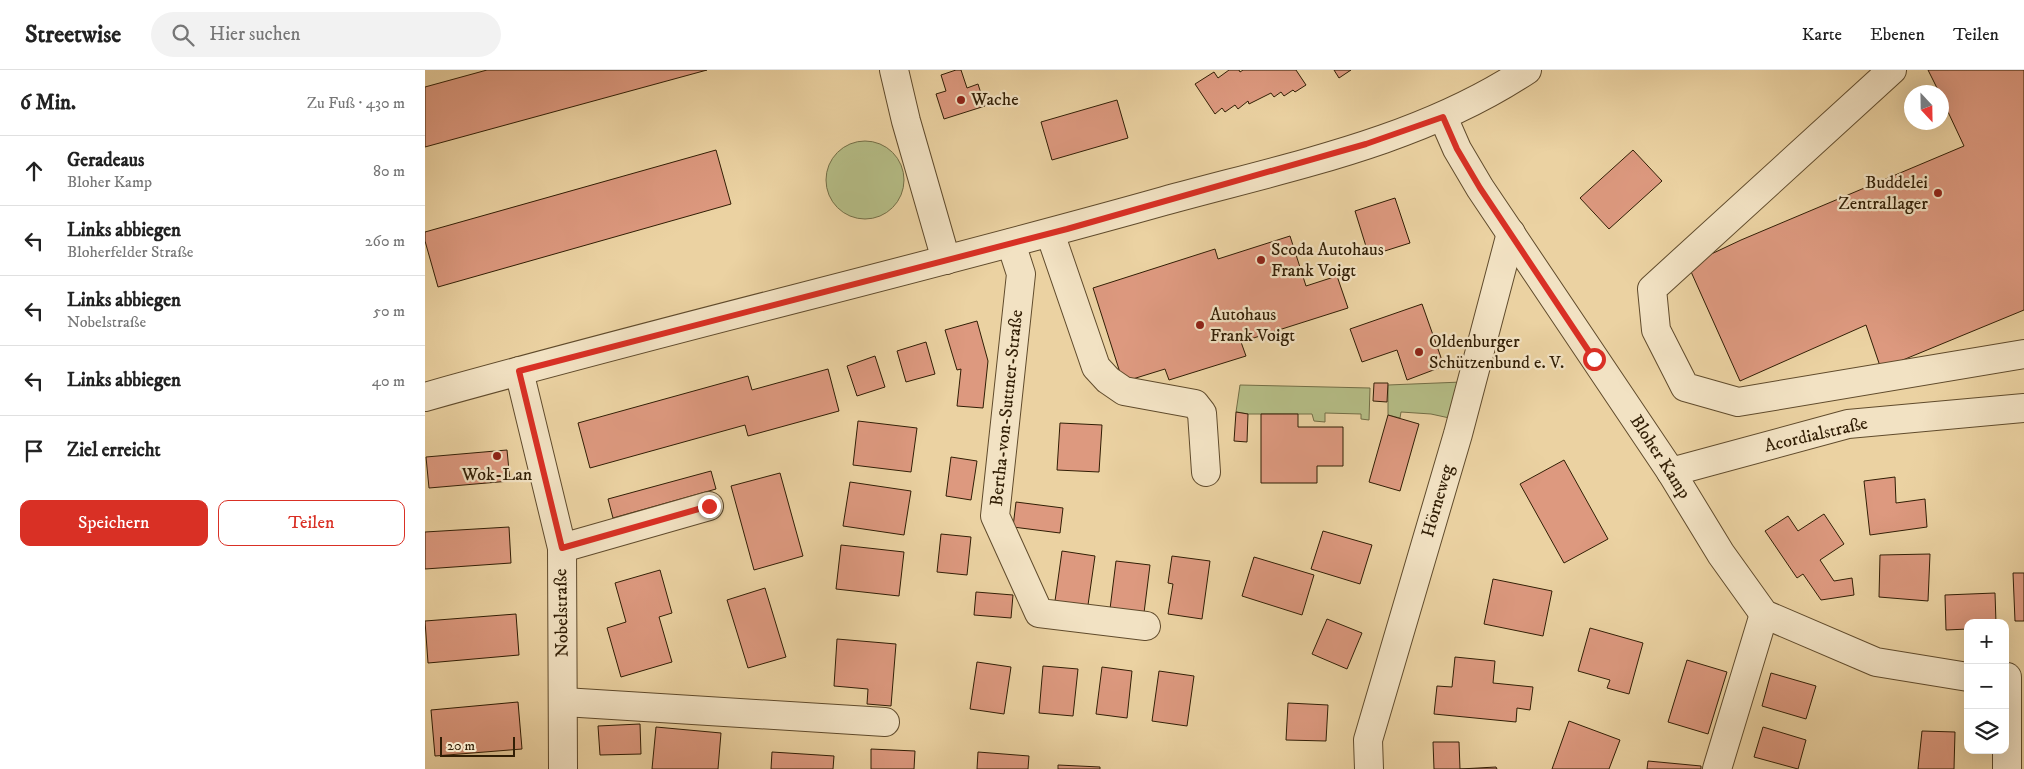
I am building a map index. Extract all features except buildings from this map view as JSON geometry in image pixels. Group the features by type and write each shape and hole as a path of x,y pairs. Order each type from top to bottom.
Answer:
{"street":[{"path":"894,70 906,121 946,260"},
{"path":"425,397 1011,244 1382,140 1443,117 1503,86 1527,70"},
{"path":"1892,70 1653,289 1656,330 1685,387 1738,402 2024,354"},
{"name":"Bloher Kamp","path":"1443,117 1457,149 1480,188 1671,472 1721,554 1764,614"},
{"path":"1050,233 1096,367 1108,380 1124,391 1195,404 1202,413 1207,472"},
{"name":"Hörneweg","path":"1369,769 1368,740 1458,434 1511,233"},
{"name":"Bertha-von-Suttner-Straße","path":"1011,244 1021,274 995,516 1039,614 1146,626"},
{"name":"Nobelstraße","path":"519,371 562,548 563,769"},
{"name":"Acordialstraße","path":"1671,472 1848,424 2024,408"},
{"path":"562,548 709,506"},
{"path":"1717,769 1764,614 1876,662 1964,676"},
{"path":"2007,769 2012,677"},
{"path":"564,702 885,722"}],"green space":[{"path":"865,141 880,144 897,158 901,165 904,180 901,195 887,212 880,216 865,219 850,216 833,202 829,195 826,180 829,165 843,148 850,144"},
{"path":"1462,382 1454,419 1431,414 1401,412 1400,418 1388,415 1388,385"},
{"path":"1240,385 1370,388 1369,420 1361,419 1361,414 1325,413 1325,422 1314,421 1312,414 1248,414 1236,412"}],"place":[{"name":"Wache","path":"961,100"},
{"name":"Buddelei Zentrallager","path":"1938,193"},
{"name":"Scoda Autohaus Frank Voigt","path":"1261,260"},
{"name":"Autohaus Frank Voigt","path":"1200,325"},
{"name":"Oldenburger Schützenbund e. V.","path":"1419,352"},
{"name":"Wok-Lan","path":"497,456"}],"route":[{"path":"709,506 562,548 519,371 814,293 1067,229 1304,163 1443,117 1457,149 1480,188 1594,359"}]}
